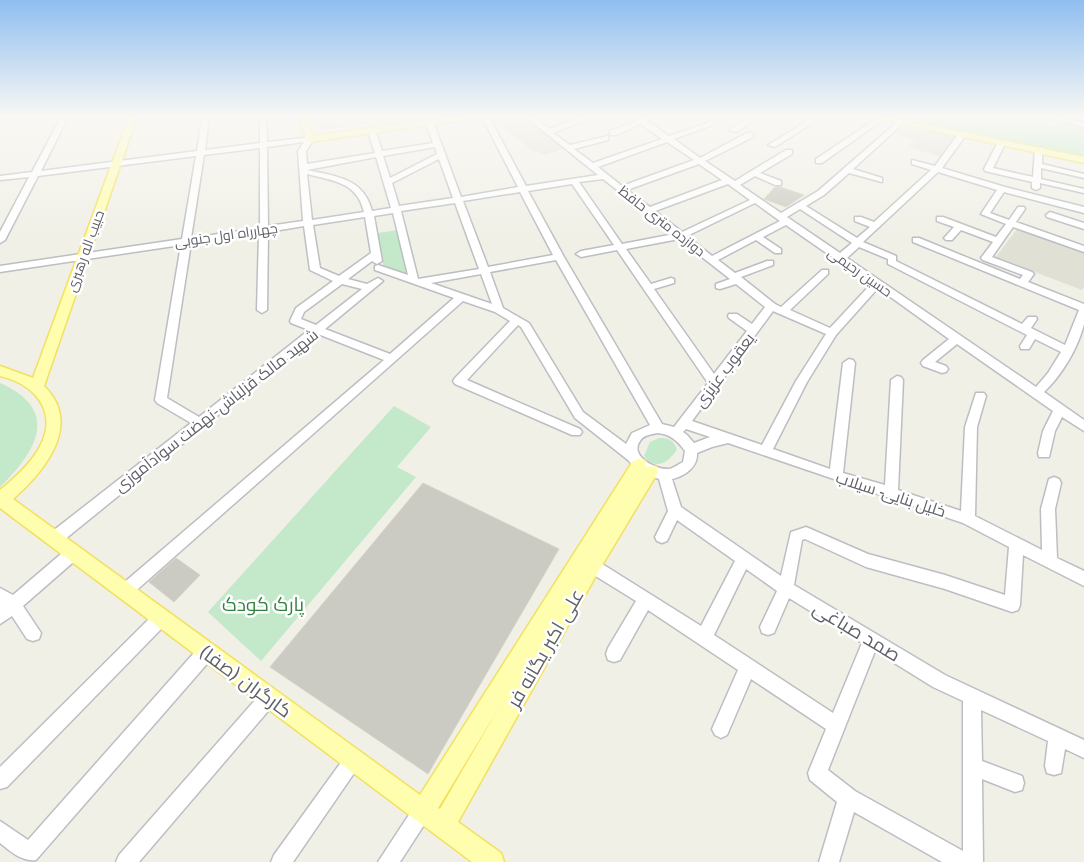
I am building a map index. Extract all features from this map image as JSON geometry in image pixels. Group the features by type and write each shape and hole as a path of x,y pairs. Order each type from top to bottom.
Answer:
{"main road":[{"name":"حبیب اله رهبری","path":"37,386 119,157"},
{"path":"0,371 16,374 37,386 50,403 55,418 52,436 37,463 25,478 1,500"},
{"name":"علی اکبر یگانه فر","path":"423,811 646,467"},
{"name":"کارگران (صفا)","path":"1,500 492,862"},
{"name":"علی اکبر یگانه فر","path":"443,826 586,562"}],"street":[{"path":"0,240 44,157"},
{"path":"0,178 165,157"},
{"path":"200,157 161,400 200,423"},
{"path":"262,310 264,157"},
{"path":"302,157 308,223 315,270 340,280 374,285 414,281 484,271 559,257"},
{"path":"303,169 360,157"},
{"path":"381,157 414,281"},
{"path":"388,182 438,157"},
{"path":"443,157 498,310"},
{"path":"506,157 559,257 658,428"},
{"name":"دوازده متری حافظ","path":"580,157 771,306 832,333"},
{"path":"592,166 617,157"},
{"name":"حسین رحیمی","path":"694,157 1084,426"},
{"path":"621,190 706,157"},
{"path":"648,211 731,183 754,173 780,157"},
{"path":"820,161 825,157"},
{"path":"711,260 757,237 784,219 821,193 862,157"},
{"path":"841,258 908,193 943,163 947,157"},
{"path":"994,157 988,169 1084,191"},
{"path":"1036,198 1038,157"},
{"path":"915,162 1002,189 1084,210"},
{"path":"1038,165 1084,176"},
{"path":"303,169 327,177 360,192 366,203 376,254 378,268 374,285"},
{"path":"848,170 879,180"},
{"path":"754,173 778,183"},
{"name":"چهارراه اول جنوبی","path":"0,268 368,214 604,176"},
{"path":"574,181 714,384"},
{"path":"976,226 1002,189"},
{"path":"581,254 680,236 756,200"},
{"path":"1044,224 1058,204"},
{"path":"800,206 858,243 893,258 891,262 936,282 1028,332 1068,351"},
{"path":"1021,209 986,258 1029,274 1022,283"},
{"path":"858,219 876,226"},
{"path":"940,219 960,226 1010,222 1084,226"},
{"path":"1044,224 1084,249"},
{"path":"949,238 960,226"},
{"path":"976,226 998,241"},
{"path":"757,237 778,251"},
{"path":"916,240 956,261 1022,283 1084,308 1068,351 1044,386 1036,393"},
{"path":"376,254 300,310 295,321 392,359"},
{"path":"720,286 770,263"},
{"path":"378,268 498,310 525,325 538,344 578,415 646,467 681,470 688,465 691,458 690,450 680,428 658,428 642,432 632,442"},
{"path":"783,311 825,272"},
{"path":"648,288 671,281"},
{"path":"766,450 802,381 832,333 877,283"},
{"name":"شهید مالک قزلباش-نهضت سوادآموزی","path":"54,539 374,285"},
{"path":"125,591 461,297"},
{"name":"یعقوب عزیزی","path":"680,428 771,306"},
{"path":"733,316 753,330"},
{"path":"1025,346 1032,319"},
{"path":"516,320 459,380 576,432"},
{"path":"942,369 927,364 957,338"},
{"path":"836,476 849,363"},
{"path":"891,492 897,380"},
{"path":"968,520 971,427 980,396"},
{"path":"1044,452 1049,432 1060,409"},
{"path":"578,415 632,442 646,467 676,511 662,537"},
{"name":"خلیل بنایی- سیلاب","path":"680,428 730,438 968,520 1084,579"},
{"path":"690,450 710,442 730,438"},
{"path":"1050,562 1048,509 1054,484"},
{"name":"صمد صباغی","path":"676,511 786,588 939,680 1084,749"},
{"path":"768,627 786,588 796,536 806,533 866,560 944,582 1012,605 1016,545"},
{"path":"0,616 6,600 73,553"},
{"path":"704,637 744,558"},
{"path":"586,562 646,599 837,726"},
{"path":"614,654 646,599"},
{"path":"6,600 33,633"},
{"path":"0,780 161,618"},
{"path":"872,640 817,773 848,798 962,862"},
{"path":"0,831 29,853 207,652"},
{"path":"721,729 748,667"},
{"path":"972,696 973,862"},
{"path":"126,862 269,698"},
{"path":"1054,766 1057,737"},
{"path":"281,862 353,760"},
{"path":"972,766 1015,783"},
{"path":"829,862 848,798"},
{"path":"388,862 423,811"}],"shaded area":[{"path":"1017,229 1084,253 1084,287 1082,290 996,257"}],"green space":[{"path":"397,230 408,274 384,269 378,233"},
{"path":"0,383 19,394 31,406 37,418 37,432 24,459 0,487"},
{"name":"پارک کودک","path":"394,406 431,427 397,467 416,477 261,661 208,612"},
{"path":"659,438 670,440 677,449 666,461 657,464 648,461 644,456 650,442"}],"building":[{"path":"775,187 804,195 786,207 764,199"},
{"path":"423,483 559,549 428,774 270,667"},
{"path":"176,558 200,575 174,602 149,582"}]}
